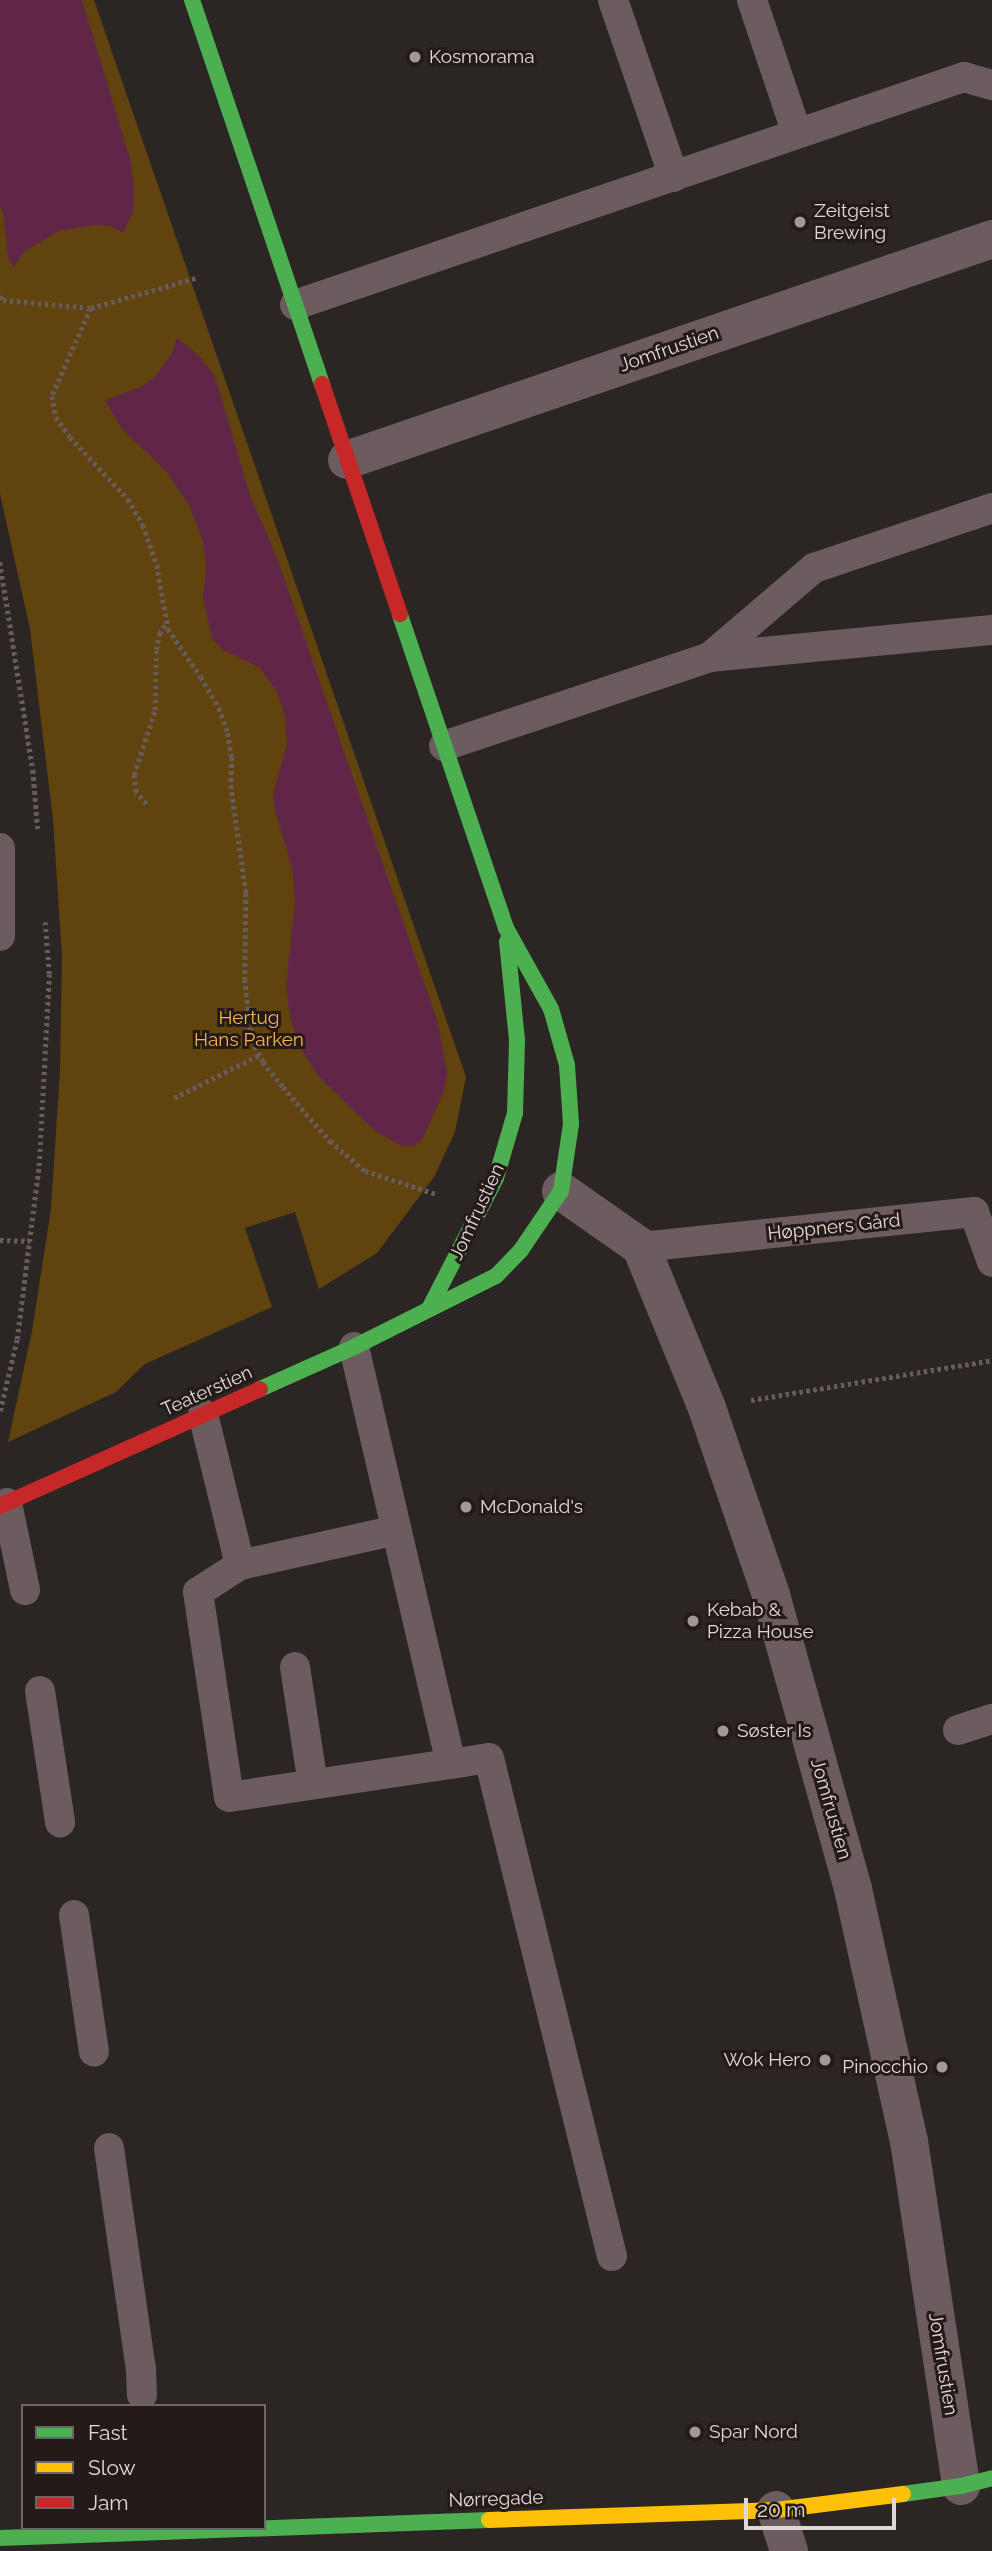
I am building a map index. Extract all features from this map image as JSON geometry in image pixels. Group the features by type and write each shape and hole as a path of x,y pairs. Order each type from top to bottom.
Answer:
{"street":[{"name":"Jomfrustien","path":"192,0 506,928 551,1009 567,1065 572,1124 561,1191 521,1250 496,1276 429,1309"},
{"name":"Jomfrustien","path":"347,460 992,239"},
{"name":"Jomfrustien","path":"429,1309 496,1178 515,1113 517,1040 506,928"},
{"path":"561,1191 641,1247"},
{"name":"Jomfrustien","path":"641,1247 708,1408 771,1595 853,1889 909,2141 977,2482"},
{"name":"Teaterstien","path":"3,1504 354,1347 429,1309"},
{"name":"Nørregade","path":"0,2538 144,2530 322,2539 776,2510 977,2482"},
{"path":"776,2510 789,2551"}],"lane":[{"path":"613,0 674,177"},
{"path":"752,0 797,134"},
{"path":"295,305 964,77 992,85"},
{"path":"710,657 814,568 992,508"},
{"path":"443,746 710,657 992,630"},
{"path":"0,848 0,936"},
{"name":"Høppners Gård","path":"641,1247 974,1212 992,1262"},
{"path":"354,1347 451,1764"},
{"path":"204,1414 240,1565"},
{"path":"3,1504 25,1590"},
{"path":"396,1530 240,1565 198,1592 229,1797 489,1758 612,2256"},
{"path":"295,1667 313,1784"},
{"path":"40,1691 60,1822"},
{"path":"958,1730 992,1719"},
{"path":"74,1915 94,2052"},
{"path":"109,2148 141,2369 142,2395"}],"path":[{"path":"0,296 3,300 91,308 199,277"},
{"path":"91,308 52,396 56,417 69,437 128,499 143,525 157,565 166,623 219,708 228,733 232,757 232,798 246,892 246,993 252,1040 259,1055 282,1087 330,1141 365,1171 442,1196"},
{"path":"0,562 33,770 38,838"},
{"path":"146,804 136,792 134,775 155,710 156,650 159,634 166,623"},
{"path":"0,1411 17,1339 39,1166 49,974 45,920"},
{"path":"174,1098 259,1055"},
{"path":"0,1240 30,1241"},
{"path":"708,1408 992,1360"}],"green space":[{"name":"Hertug Hans Parken","path":"0,0 94,0 466,1077 455,1132 434,1177 377,1253 319,1289 295,1212 245,1228 272,1307 145,1364 116,1392 8,1442 32,1331 51,1209 60,1070 62,956 53,820 30,629 0,494"}],"shaded area":[{"path":"0,0 82,0 131,162 134,189 133,212 123,233 111,226 95,225 58,231 24,252 14,267 8,257 3,212 0,208"},
{"path":"177,338 200,357 215,377 250,495 277,558 438,1023 447,1073 444,1091 422,1140 414,1146 402,1146 375,1131 319,1077 301,1049 291,1021 286,987 295,900 292,868 275,811 273,793 287,744 285,716 276,690 260,668 223,650 212,638 203,597 206,569 203,541 189,505 166,471 122,429 105,400 141,387 155,377 172,353"}],"traffic: fast":[{"path":"192,0 322,384"},
{"path":"260,1389 354,1347 496,1276 521,1250 561,1191 571,1124 567,1065 551,1009 506,928 400,614"},
{"path":"429,1309 496,1178 515,1113 517,1040 507,942"},
{"path":"903,2494 961,2486 992,2478"},
{"path":"266,2528 489,2520"},
{"path":"0,2538 217,2530"}],"traffic: slow":[{"path":"489,2520 776,2510 903,2494"}],"traffic: jam":[{"path":"322,384 400,614"},
{"path":"0,1506 260,1389"}],"place":[{"name":"Kosmorama","path":"415,57"},
{"name":"Zeitgeist Brewing","path":"800,222"},
{"name":"McDonald's","path":"466,1507"},
{"name":"Kebab & Pizza House","path":"693,1621"},
{"name":"Søster Is","path":"723,1731"},
{"name":"Wok Hero","path":"825,2060"},
{"name":"Pinocchio","path":"942,2067"},
{"name":"Spar Nord","path":"695,2432"}]}
